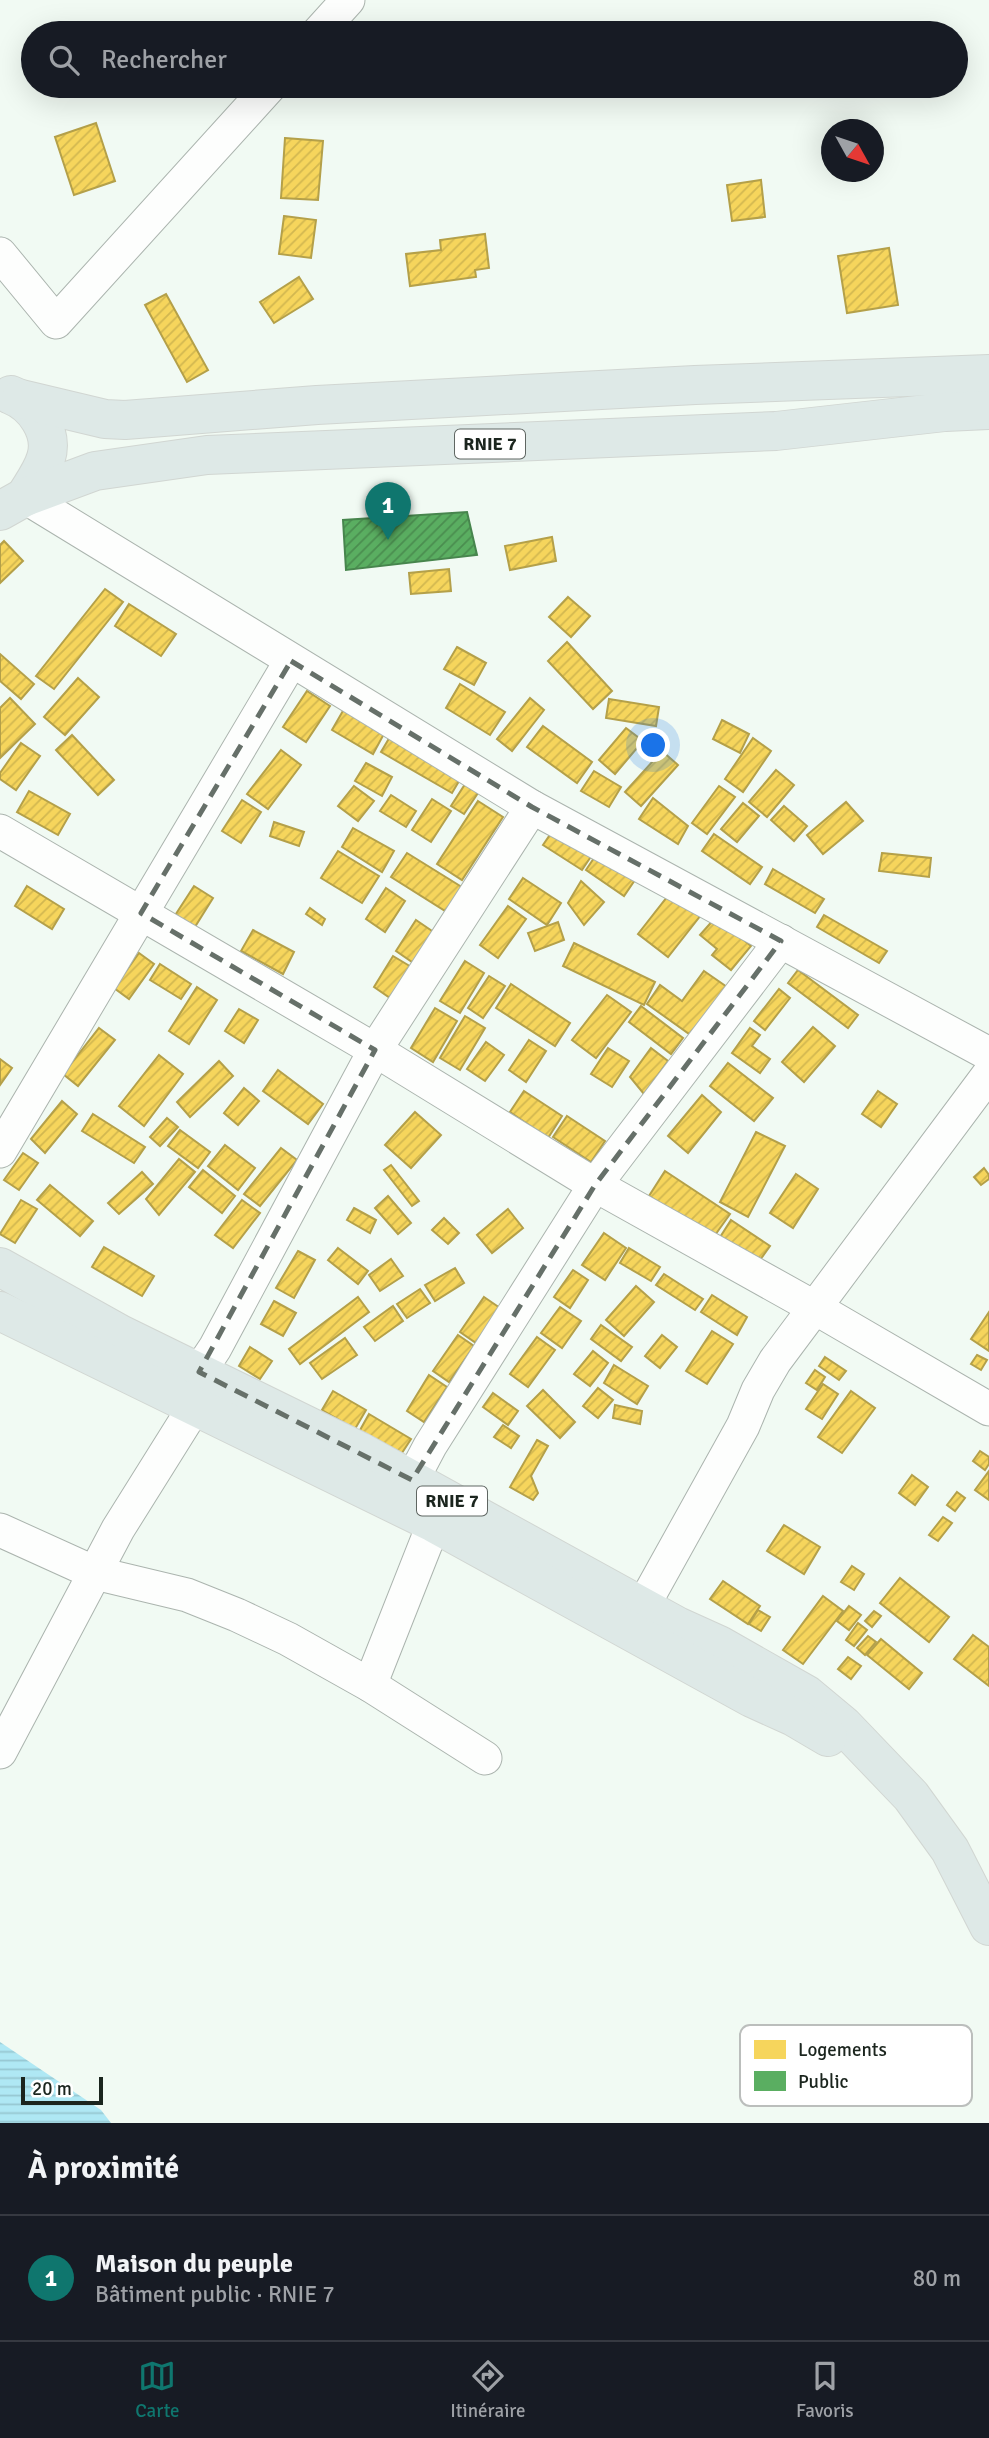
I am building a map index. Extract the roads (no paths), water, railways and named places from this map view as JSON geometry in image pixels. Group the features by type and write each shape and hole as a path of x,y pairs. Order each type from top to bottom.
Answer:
{"main road":[{"path":"11,395 105,419 125,420 317,405 989,374"},
{"path":"11,395 39,416 48,441 47,457 12,504"},
{"name":"RNIE 7","path":"12,504 95,471 207,455 776,431 945,412 989,410"},
{"name":"RNIE 7","path":"0,1267 120,1334 197,1389 433,1523 752,1698 794,1717 881,1768"},
{"name":"RNIE 7","path":"0,1311 359,1451 807,1695 844,1725 881,1768"},
{"path":"881,1768 911,1796 950,1850 989,1926"}],"street":[{"path":"329,21 348,0"},
{"path":"0,254 56,322 259,98"},
{"path":"12,504 291,661 532,807 989,1054"},
{"path":"0,1151 291,661"},
{"path":"0,1752 118,1529 197,1389 215,1348 375,1050 532,807"},
{"path":"0,831 375,1050 595,1185 817,1308 989,1409"},
{"path":"412,1480 430,1446 595,1185 781,941"},
{"path":"643,1606 743,1426 758,1390 775,1361 989,1074"},
{"path":"370,1685 433,1523"},
{"path":"0,1530 95,1573 187,1595 237,1615 288,1639 370,1685 485,1758"}],"water":[{"path":"0,2042 101,2110 111,2123 0,2123"}],"place":[{"name":"Maison du peuple","path":"388,540"}]}
